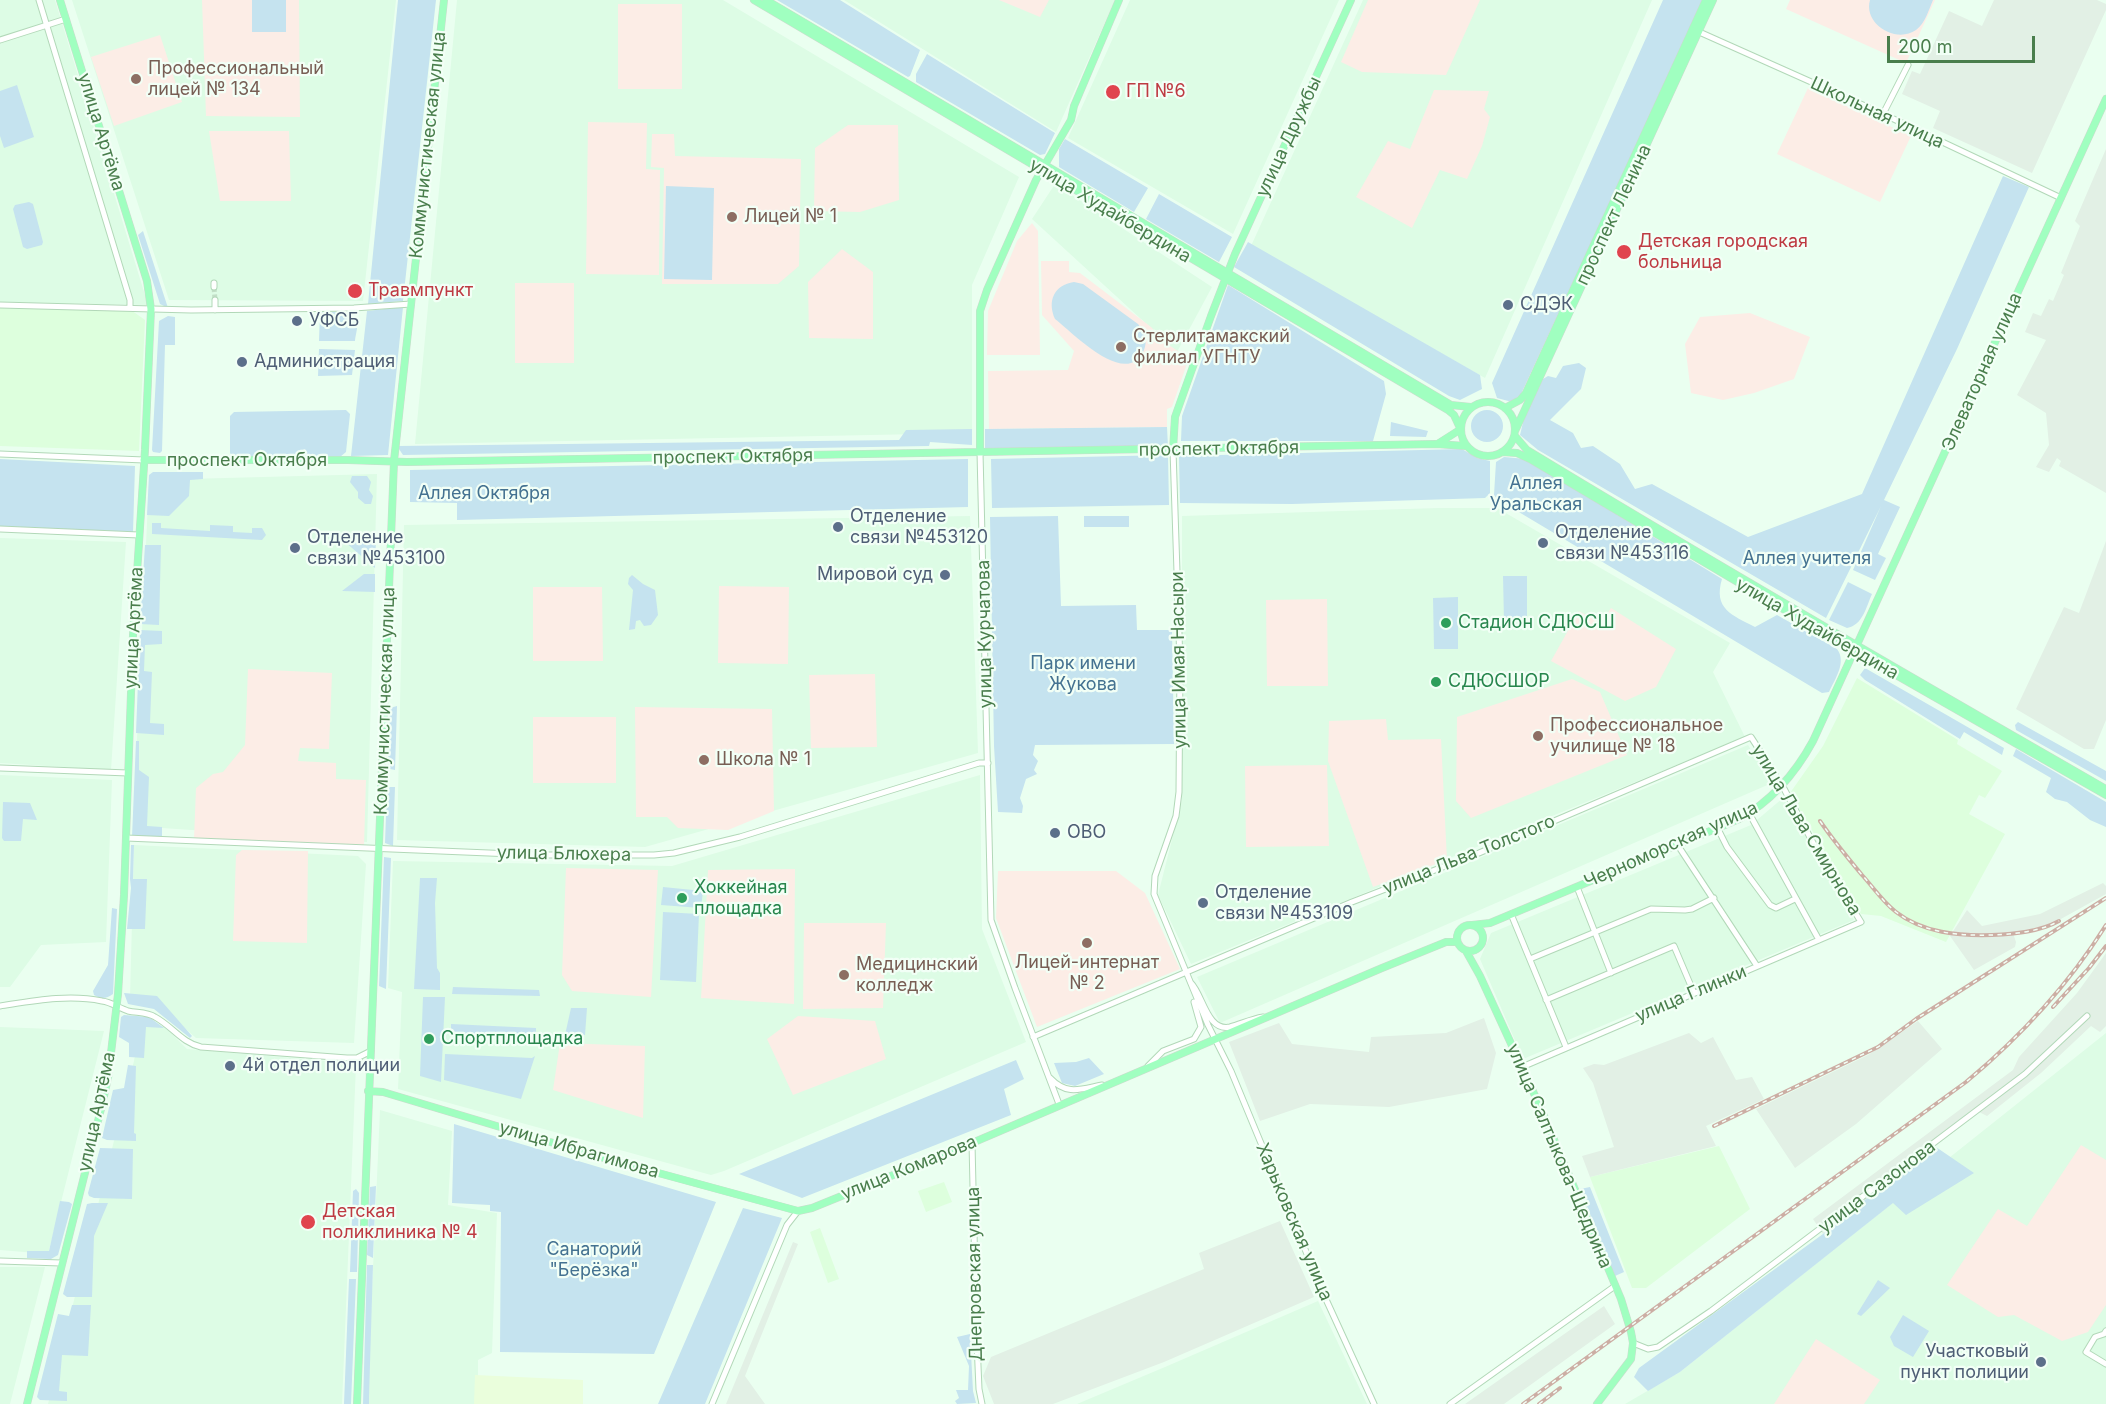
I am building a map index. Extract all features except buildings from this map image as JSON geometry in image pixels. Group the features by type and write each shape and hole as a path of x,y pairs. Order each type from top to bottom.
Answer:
{"main road":[{"name":"улица Артёма","path":"27,1404 108,1078 117,1006 151,309 147,281 60,0"},
{"name":"Коммунистическая улица","path":"357,1404 394,461 444,0"},
{"name":"улица Худайбердина","path":"754,0 1227,277 1448,410 1454,415 1461,428"},
{"name":"улица Худайбердина","path":"766,0 1042,168"},
{"name":"улица Курчатова","path":"980,452 980,311 987,290 1042,168 1071,120 1074,106 1119,0"},
{"name":"улица Дружбы","path":"1227,277 1351,0"},
{"name":"проспект Ленина","path":"1515,433 1696,31 1706,0"},
{"name":"проспект Ленина","path":"1505,408 1520,400 1526,393 1696,31 1713,0"},
{"name":"Элеваторная улица","path":"1856,648 2106,99"},
{"name":"улица Худайбердина","path":"1227,277 1451,405 1460,408 1472,407"},
{"name":"улица Имая Насыри","path":"1173,450 1175,417 1227,277"},
{"path":"1490,402 1505,408 1513,419 1515,433 1523,447 1532,456 1502,452 1487,456 1473,452 1466,446 1461,428 1466,412 1479,403 1490,402"},
{"path":"1436,444 1446,440 1461,428"},
{"path":"1502,452 1512,442 1515,433"},
{"name":"проспект Октября","path":"144,460 550,461 1436,444 1466,446"},
{"name":"улица Худайбердина","path":"1532,456 2106,795"},
{"name":"улица Худайбердина","path":"1856,648 2106,789"},
{"name":"Черноморская улица","path":"1472,925 1490,923 1577,887 1749,813 1764,803 1793,773 1813,741 1856,648"},
{"path":"1474,963 1477,950 1482,944 1483,936 1490,923"},
{"path":"1214,1039 1446,942 1464,927 1472,925 1480,929 1483,936"},
{"path":"1460,929 1456,938 1457,942 1466,951 1477,950"},
{"path":"1446,942 1457,942"},
{"name":"улица Салтыкова-Щедрина","path":"1466,951 1474,963 1522,1067 1621,1299 1633,1342"},
{"name":"улица Комарова","path":"798,1211 812,1208 972,1143 1214,1039"},
{"path":"369,1073 383,1092"},
{"name":"улица Ибрагимова","path":"369,1091 383,1092 449,1113 798,1211"},
{"path":"1597,1404 1631,1359 1633,1342"}],"street":[{"path":"39,0 130,300 130,308"},
{"path":"0,40 66,19"},
{"name":"Школьная улица","path":"1696,31 1883,114 2061,198"},
{"path":"1883,114 1908,64"},
{"path":"215,300 215,310"},
{"path":"0,305 215,310 354,308 411,304"},
{"name":"улица Имая Насыри","path":"1173,450 1180,664 1179,792 1176,816 1157,871 1153,890 1214,1039"},
{"name":"улица Курчатова","path":"980,452 991,920 1059,1104"},
{"name":"проспект Октября","path":"0,454 144,460"},
{"path":"0,529 139,535"},
{"name":"улица Льва Толстого","path":"1034,1037 1352,902 1479,853 1751,737"},
{"name":"улица Льва Смирнова","path":"1751,737 1782,785 1819,854 1861,922"},
{"name":"улица Блюхера","path":"126,838 537,855 622,856 674,853 740,837 864,797 988,763"},
{"path":"0,768 128,773"},
{"path":"1749,813 1819,940"},
{"path":"1717,827 1727,846 1770,905 1776,908 1795,899"},
{"path":"1677,844 1757,966"},
{"path":"1577,887 1611,973"},
{"path":"1530,960 1651,909 1685,910 1714,898"},
{"path":"1511,914 1566,1047"},
{"name":"улица Глинки","path":"1522,1067 1861,922"},
{"path":"1546,1000 1674,946 1694,993"},
{"path":"1189,980 1197,988 1210,1018 1218,1026 1228,1028 1268,1016"},
{"path":"1148,1066 1163,1052 1194,1039 1201,1028 1189,980"},
{"path":"0,1006 52,998 99,1000 156,1017 193,1045 357,1059 371,1051"},
{"name":"улица Сазонова","path":"1633,1342 1644,1348 1658,1347 1730,1297 2025,1074 2087,1016"},
{"name":"Харьковская улица","path":"1214,1039 1231,1071 1322,1290 1374,1404"},
{"path":"357,1059 369,1073"},
{"path":"1048,1076 1060,1088 1067,1090 1104,1085"},
{"name":"Днепровская улица","path":"972,1143 976,1319 979,1389 982,1404"},
{"path":"711,1404 788,1225 798,1211"},
{"path":"0,1261 61,1263"},
{"path":"1449,1404 1615,1286"},
{"path":"2106,1331 2095,1337 2086,1352 2106,1364"}],"shaded area":[{"path":"0,0 55,0 148,305 0,302"},
{"path":"72,0 396,0 363,301 169,300"},
{"path":"202,0 299,0 300,117 206,116"},
{"path":"457,0 723,0 1019,177 972,285 972,433 415,444"},
{"path":"844,0 1115,0 1056,132"},
{"path":"999,0 1049,0 1040,17"},
{"path":"1130,0 1339,0 1233,234 1068,138"},
{"path":"1363,0 1652,0 1485,378 1251,246"},
{"path":"1368,0 1480,0 1446,75 1362,72 1341,62"},
{"path":"1790,0 1935,0 1906,63 1786,9"},
{"path":"1994,0 2097,0 2106,4 2106,10 2032,173 1933,128 1940,111 1902,94 1912,71 1920,74 1949,11 1982,26"},
{"path":"618,4 682,4 682,89 618,89"},
{"name":"Профессиональный лицей № 134","path":"160,35 182,102 114,126 91,57"},
{"path":"1808,88 1911,136 1880,202 1777,154"},
{"path":"1434,90 1489,91 1484,109 1490,117 1482,146 1467,179 1440,170 1412,228 1356,197 1388,141 1410,149"},
{"path":"588,122 647,123 646,169 660,170 659,275 586,274"},
{"path":"848,125 898,125 899,200 860,212 814,211 815,148"},
{"path":"209,131 289,131 291,201 220,201"},
{"name":"Лицей № 1","path":"652,134 674,134 675,156 801,159 799,266 778,284 662,284 664,168 651,167"},
{"path":"2106,149 2106,493 2059,466 2061,461 2057,458 2049,472 2036,467 2049,445 2046,413 2017,395 2046,340 2025,332 2033,313 2041,316 2049,299 2053,301 2064,275 2061,273 2080,226 2075,221"},
{"path":"1055,184 1212,287 1177,352 1032,219"},
{"path":"1032,223 1038,231 1040,355 987,355 988,311 1017,241"},
{"path":"842,249 873,272 873,339 809,338 808,282"},
{"name":"Стерлитамакский филиал УГНТУ","path":"1041,261 1069,261 1069,272 1080,273 1151,327 1167,344 1189,358 1172,407 1167,409 1167,427 989,429 988,371 1068,370 1074,351 1042,315"},
{"path":"515,283 574,283 574,363 515,363"},
{"path":"0,308 131,310 145,320 139,451 0,446"},
{"path":"1750,313 1810,337 1794,379 1754,393 1723,400 1691,393 1685,344 1700,317"},
{"path":"377,474 367,842 133,826 149,480"},
{"path":"1497,508 1730,643 1713,672 1745,737 1191,964 1158,895 1182,800 1182,516"},
{"path":"970,516 978,753 645,847 397,840 404,525"},
{"path":"0,538 126,542 111,770 0,763"},
{"path":"2106,541 2106,720 2094,749 2084,749 2016,709 2064,607 2079,613"},
{"path":"719,586 789,587 788,664 718,663"},
{"path":"533,587 602,587 603,661 533,661"},
{"path":"1327,599 1328,686 1267,686 1266,600"},
{"path":"1611,608 1676,649 1656,687 1625,701 1551,661 1579,611 1601,623"},
{"path":"248,669 332,673 329,749 300,748 298,761 336,763 336,779 366,780 364,846 194,839 196,788 213,774 223,772 245,745"},
{"path":"875,674 877,747 811,748 809,675"},
{"path":"1857,678 1958,740 1957,744 2002,771 1985,798 1979,795 1969,814 2005,834 1946,942 1881,916 1861,914 1790,793 1823,746"},
{"name":"Профессиональное училище № 18","path":"1572,679 1600,692 1627,755 1471,818 1456,801 1457,717"},
{"name":"Школа № 1","path":"635,707 772,709 774,811 728,830 678,828 667,817 636,817"},
{"path":"533,717 616,717 616,783 533,783"},
{"path":"1386,719 1388,740 1441,739 1447,860 1373,887 1328,761 1329,721"},
{"path":"1748,745 1772,783 1220,1023 1197,977"},
{"path":"1327,765 1329,846 1246,847 1245,766"},
{"path":"0,775 112,780 106,942 41,945 10,987 0,987"},
{"path":"980,775 982,929 1026,1042 711,1175 398,1089 402,992 388,988 393,861 672,866"},
{"path":"1783,798 1854,920 1523,1059 1480,959 1491,933 1751,825"},
{"path":"134,845 358,856 366,864 354,1043 196,1038 155,1002 130,998"},
{"path":"242,850 308,851 307,943 233,941 236,855"},
{"path":"566,868 658,870 651,997 572,991 562,975"},
{"path":"795,869 794,1004 701,998 708,870"},
{"name":"Лицей-интернат № 2","path":"998,871 1116,871 1145,893 1180,969 1037,1027 996,918"},
{"path":"2103,883 2106,886 2106,894 2050,925 2013,933 2015,947 1974,970 1950,936 1967,910 1982,926 2040,914"},
{"name":"Медицинский колледж","path":"804,923 886,923 883,1008 803,1009"},
{"path":"2106,953 2106,1026 2100,1032 2091,1026 2041,1073 1987,1116 1979,1112 1823,1234 1813,1219 2013,1070 2019,1057 2077,993"},
{"path":"798,1016 875,1021 886,1059 793,1095 767,1039"},
{"path":"141,1017 165,1027 187,1049 356,1065 342,1404 48,1404 134,1061"},
{"path":"1484,1018 1496,1053 1487,1089 1389,1107 1310,1104 1260,1121 1229,1042 1279,1023 1292,1044 1369,1052 1371,1037 1446,1033"},
{"path":"1918,1021 1942,1049 1856,1124 1795,1168 1756,1109 1868,1055"},
{"path":"0,1027 104,1031 48,1254 0,1250"},
{"path":"1689,1033 1701,1043 1713,1037 1736,1080 1752,1077 1764,1099 1706,1126 1716,1146 1590,1177 1582,1156 1614,1147 1593,1083 1583,1068 1594,1064 1604,1065"},
{"path":"2106,1033 2106,1404 1625,1404 1680,1372"},
{"path":"560,1043 645,1046 643,1118 553,1090"},
{"path":"380,1110 452,1131 448,1205 497,1213 492,1353 478,1360 478,1404 367,1404"},
{"path":"2081,1145 2106,1160 2106,1305 2088,1332 2062,1341 2014,1315 1998,1317 1947,1285 1998,1209 2027,1226"},
{"path":"1719,1146 1750,1209 1646,1288 1632,1288 1590,1177"},
{"path":"944,1182 952,1202 926,1212 918,1191"},
{"path":"1280,1221 1314,1297 1164,1362 1053,1404 994,1404 983,1376 991,1357 1204,1269 1199,1253"},
{"path":"820,1228 839,1279 828,1283 810,1232"},
{"path":"793,1242 798,1244 745,1376 765,1404 726,1404"},
{"path":"0,1267 45,1267 10,1404 0,1404"},
{"path":"1318,1301 1367,1404 1077,1404 1165,1367"},
{"path":"1604,1306 1615,1324 1504,1404 1465,1404"},
{"path":"1816,1339 1880,1380 1864,1404 1774,1404"},
{"path":"475,1375 583,1380 583,1404 474,1404"}],"green space":[{"path":"252,0 286,0 286,32 252,32"},
{"path":"398,0 436,0 403,301 368,304"},
{"path":"777,0 840,0 920,50 910,76 908,77"},
{"path":"1663,0 1704,0 1521,394 1512,402 1497,398 1492,383"},
{"path":"1870,0 1933,0 1922,24 1908,34 1899,35 1876,24 1869,9"},
{"path":"927,54 1055,133 1045,154 1040,155 916,82 916,74"},
{"path":"17,85 34,137 4,148 0,136 0,91"},
{"path":"1065,139 1148,188 1134,212 1059,167 1059,149"},
{"name":"Аллея учителя","path":"2003,176 2029,187 1957,349 1884,500 1900,507 1878,554 1886,558 1875,580 1853,570 1881,506 1826,618 1538,450 1520,435 1525,414 1543,379 1548,376 1556,378 1563,366 1579,363 1586,368 1581,389 1550,420 1573,433 1581,448 1593,446 1620,464 1635,489 1652,484 1748,537 1862,494"},
{"path":"666,186 714,188 712,280 664,279"},
{"path":"1159,194 1232,237 1219,262 1146,219"},
{"path":"29,202 33,204 43,242 42,245 27,249 23,247 13,209 15,205"},
{"path":"143,231 168,308 160,304 138,235"},
{"path":"1248,242 1480,375 1482,389 1460,400 1449,396 1234,267"},
{"path":"1074,282 1083,284 1138,324 1144,333 1146,343 1136,361 1125,364 1099,354 1055,319 1052,306 1054,295 1061,287"},
{"path":"1228,285 1384,381 1386,394 1373,441 1181,441 1182,416"},
{"path":"403,307 388,455 351,456 367,311"},
{"path":"320,312 351,312 354,314 358,325 355,341 319,341"},
{"path":"168,316 175,317 175,345 165,345 162,451 160,453 152,450 159,321"},
{"path":"319,349 355,350 352,375 318,376"},
{"path":"346,410 350,414 346,452 340,457 234,458 230,453 230,416 234,412"},
{"path":"1487,410 1498,415 1503,426 1498,437 1487,442 1476,437 1471,426 1476,415"},
{"path":"1391,422 1428,431 1426,437 1390,436"},
{"path":"1167,427 1168,447 985,449 985,429"},
{"path":"972,429 972,445 930,442 929,446 403,455 397,446 899,440 906,430"},
{"path":"1462,449 1477,458 1490,461 1490,493 1485,498 1292,504 1180,503 1179,456"},
{"path":"1168,455 1169,505 992,508 991,459"},
{"name":"Аллея Уральская","path":"1504,457 1526,459 1722,579 1720,597 1722,604 1726,610 1739,619 1755,627 1777,615 1837,649 1841,659 1840,665 1829,692 1822,693 1497,499 1494,495 1496,462"},
{"path":"0,459 135,466 133,532 0,526"},
{"name":"Аллея Октября","path":"968,459 968,507 457,520 457,503 410,502 410,470"},
{"path":"153,472 203,472 203,479 190,480 189,496 169,516 147,515 149,475"},
{"path":"352,476 367,476 371,482 369,490 373,496 371,504 365,504 358,498 358,492 350,482"},
{"name":"Парк имени Жукова","path":"1058,516 1061,606 1136,605 1137,630 1172,630 1174,744 1035,745 1033,755 1038,761 1034,770 1037,774 1026,779 1020,798 1023,806 1022,813 998,812 994,746 990,517"},
{"path":"1084,516 1129,516 1129,527 1084,527"},
{"path":"152,523 161,523 161,528 210,531 210,525 233,526 233,532 252,533 252,528 262,528 266,535 262,540 152,534"},
{"path":"344,539 376,539 375,568 344,541"},
{"path":"145,545 161,545 159,625 140,624"},
{"path":"364,574 375,574 375,592 342,591"},
{"path":"632,575 655,590 658,615 651,625 644,626 640,620 636,621 635,629 629,630 633,590 628,584"},
{"path":"1503,576 1527,576 1527,621 1504,621"},
{"path":"1848,582 1872,594 1860,619 1847,628 1829,620"},
{"name":"Стадион СДЮСШ","path":"1458,597 1458,649 1434,649 1433,598"},
{"path":"140,630 162,631 162,644 145,645 144,671 152,672 150,723 164,724 164,735 136,733"},
{"path":"1865,668 2004,748 2002,755 1964,732 1960,739 1865,680 1860,675"},
{"path":"397,706 395,770 388,766 390,708"},
{"path":"2018,722 2106,771 2106,781 2016,730 2015,725"},
{"path":"136,741 139,741 139,770 149,777 147,826 162,827 162,838 132,837"},
{"path":"2016,749 2106,802 2106,827 2090,820 2067,802 2055,799 2046,792 2051,778 2013,756"},
{"path":"387,787 395,787 393,846 385,843"},
{"path":"3,802 30,803 37,820 23,819 21,841 4,841 2,838"},
{"path":"131,845 134,845 133,879 147,879 145,929 127,929 131,888"},
{"path":"384,857 391,858 386,989 379,986"},
{"path":"420,878 437,878 435,903 440,990 414,989"},
{"name":"Хоккейная площадка","path":"663,887 703,891 701,908 661,905"},
{"path":"112,908 117,909 113,994 101,998 94,995 93,991 108,965"},
{"path":"663,912 699,914 696,982 660,980"},
{"path":"453,987 539,990 540,996 452,994"},
{"path":"124,993 157,996 192,1036 190,1038 154,1009 128,1004"},
{"path":"423,997 445,997 441,1082 420,1076"},
{"path":"571,1008 587,1008 585,1035 565,1035"},
{"path":"124,1015 149,1017 164,1028 146,1027 144,1058 129,1057 129,1043 119,1037 121,1017"},
{"path":"451,1024 536,1028 536,1040 451,1035"},
{"path":"445,1054 532,1058 535,1056 521,1099 444,1080"},
{"path":"1089,1058 1104,1074 1075,1086 1062,1083 1054,1063 1076,1062"},
{"path":"1016,1060 1024,1079 1004,1089 1011,1115 802,1198 739,1174"},
{"path":"128,1065 136,1066 134,1133 136,1141 107,1140 102,1138 113,1090 124,1088"},
{"name":"Санаторий \"Берёзка\"","path":"454,1124 716,1202 654,1354 500,1352 501,1212 490,1211 490,1205 452,1203"},
{"path":"1933,1145 1974,1173 1906,1215 1893,1203 1680,1372 1648,1391 1634,1377 1639,1368 1823,1234"},
{"path":"100,1148 133,1149 132,1199 89,1196"},
{"path":"376,1186 373,1258 367,1255 370,1187"},
{"path":"1590,1187 1624,1272 1615,1276 1580,1189"},
{"path":"356,1189 359,1193 357,1272 350,1272 353,1191"},
{"path":"60,1201 72,1204 58,1255 51,1259 27,1258 27,1251 49,1251"},
{"path":"108,1203 94,1236 92,1297 67,1297 63,1294 87,1204"},
{"path":"743,1208 782,1218 705,1404 658,1404"},
{"path":"367,1265 373,1265 369,1404 363,1404"},
{"path":"349,1279 356,1279 351,1404 344,1404"},
{"path":"1878,1280 1890,1288 1861,1316 1857,1314"},
{"path":"72,1305 91,1305 88,1356 62,1355 59,1391 67,1392 67,1401 40,1400 37,1397 58,1314 69,1316"},
{"path":"1903,1315 1929,1331 1913,1357 1894,1346 1890,1337"},
{"path":"970,1334 973,1391 976,1403 957,1404 955,1401 959,1398 956,1390 968,1390 969,1366 957,1337"}],"tunnel":[{"path":"214,287 215,300"}],"railway":[{"path":"1820,821 1887,904 1918,925 1954,934 1992,935 2035,930 2059,921"},
{"path":"1714,1126 1878,1047 1916,1019 2106,898"},
{"path":"1523,1404 1966,1082 2024,1029 2042,1009 2076,968 2106,925"},
{"path":"2053,1007 2106,946"},
{"path":"1539,1404 1560,1388"}],"place":[{"name":"Профессиональный лицей № 134","path":"136,79"},
{"name":"ГП №6","path":"1113,92"},
{"name":"Лицей № 1","path":"732,217"},
{"name":"Детская городская больница","path":"1624,252"},
{"name":"Травмпункт","path":"355,291"},
{"name":"СДЭК","path":"1508,305"},
{"name":"УФСБ","path":"297,321"},
{"name":"Стерлитамакский филиал УГНТУ","path":"1121,347"},
{"name":"Администрация","path":"242,362"},
{"name":"Отделение связи №453120","path":"838,527"},
{"name":"Отделение связи №453116","path":"1543,543"},
{"name":"Отделение связи №453100","path":"295,548"},
{"name":"Мировой суд","path":"945,575"},
{"name":"Стадион СДЮСШ","path":"1446,623"},
{"name":"СДЮСШОР","path":"1436,682"},
{"name":"Профессиональное училище № 18","path":"1538,736"},
{"name":"Школа № 1","path":"704,760"},
{"name":"ОВО","path":"1055,833"},
{"name":"Хоккейная площадка","path":"682,898"},
{"name":"Отделение связи №453109","path":"1203,903"},
{"name":"Лицей-интернат № 2","path":"1087,943"},
{"name":"Медицинский колледж","path":"844,975"},
{"name":"Спортплощадка","path":"429,1039"},
{"name":"4й отдел полиции","path":"230,1066"},
{"name":"Детская поликлиника № 4","path":"308,1222"},
{"name":"Участковый пункт полиции","path":"2041,1362"}]}
